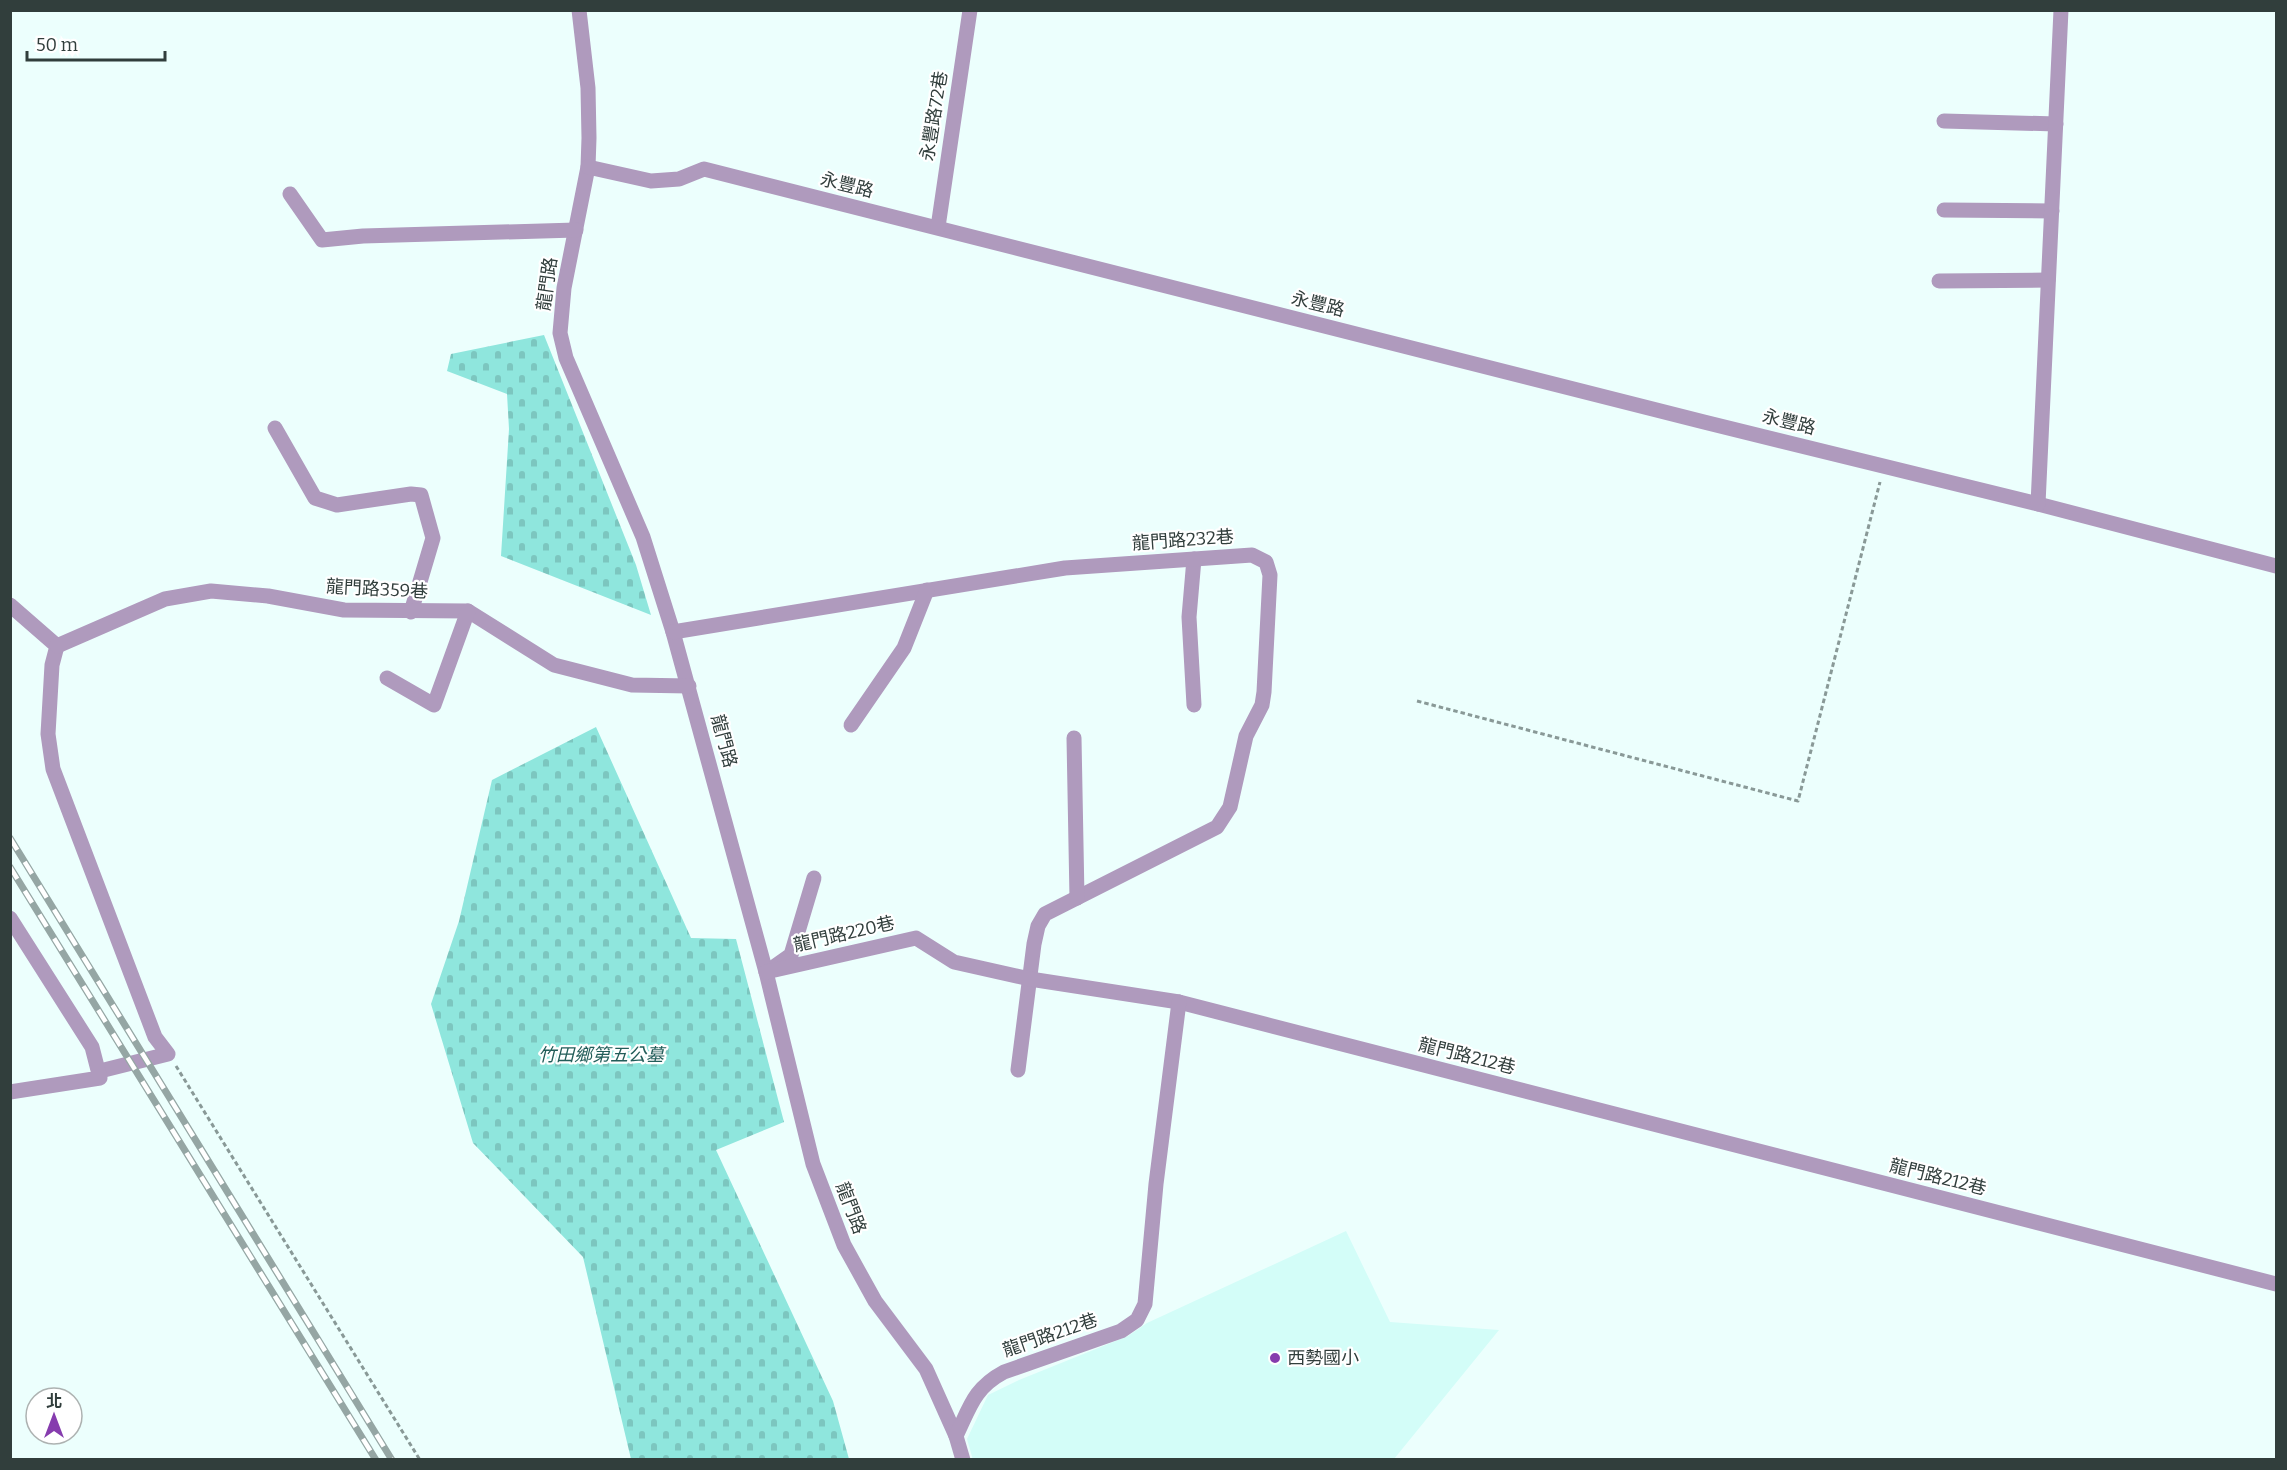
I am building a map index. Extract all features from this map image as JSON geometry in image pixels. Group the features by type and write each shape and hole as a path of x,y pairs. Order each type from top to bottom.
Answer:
{"street":[{"name":"龍門路","path":"579,10 588,88 588,167 564,288 560,333 566,358 643,537 673,632 766,972 813,1164 844,1245 874,1301 926,1369 956,1436 963,1460"},
{"name":"永豐路72巷","path":"938,227 970,10"},
{"path":"2038,504 2061,10"},
{"path":"1944,122 2056,124"},
{"name":"永豐路","path":"588,167 651,181 679,179 704,169 2277,566"},
{"path":"290,194 322,240 363,236 576,230"},
{"path":"1944,210 2052,211"},
{"path":"1939,281 2048,280"},
{"path":"275,428 315,498 337,505 411,494 421,495 433,538 411,612"},
{"name":"龍門路232巷","path":"673,632 1065,568 1252,555 1266,562 1270,575 1263,699 1246,736 1230,807 1217,827 1077,898"},
{"path":"1194,559 1189,617 1194,705"},
{"path":"851,725 904,648 927,590"},
{"name":"龍門路359巷","path":"57,646 165,599 211,591 268,596 344,610 468,611"},
{"path":"10,605 57,646 52,665 48,734 53,769 155,1037 168,1054 100,1071"},
{"path":"387,678 434,705 468,611 554,665 632,685 689,686"},
{"path":"1018,1070 1038,926 1045,914 1077,898 1074,738"},
{"path":"766,972 791,955 814,878"},
{"path":"10,918 92,1047 100,1071 100,1078 10,1092"},
{"name":"龍門路220巷","path":"766,972 916,938 954,962 1030,979 1179,1002"},
{"name":"龍門路212巷","path":"956,1436 977,1393 988,1380 1004,1371 1121,1331 1137,1320 1145,1304 1156,1184 1179,1002 2277,1284"}],"path":[{"path":"1417,702 1798,801 1885,466"},
{"path":"172,1059 420,1460"}],"shaded area":[{"name":"西勢國小","path":"1346,1231 1390,1322 1499,1330 1394,1459 973,1460 967,1439 988,1395 1128,1336 1147,1323"}],"green space":[{"path":"544,335 636,565 651,615 501,556 509,429 507,394 447,371 451,354"},
{"name":"竹田鄉第五公墓","path":"596,727 691,938 736,939 784,1122 716,1150 833,1401 849,1459 631,1459 583,1257 473,1143 431,1004 459,921 492,780"}],"railway":[{"path":"10,838 392,1460"},
{"path":"10,867 376,1460"}],"place":[{"name":"西勢國小","path":"1275,1358"}]}
